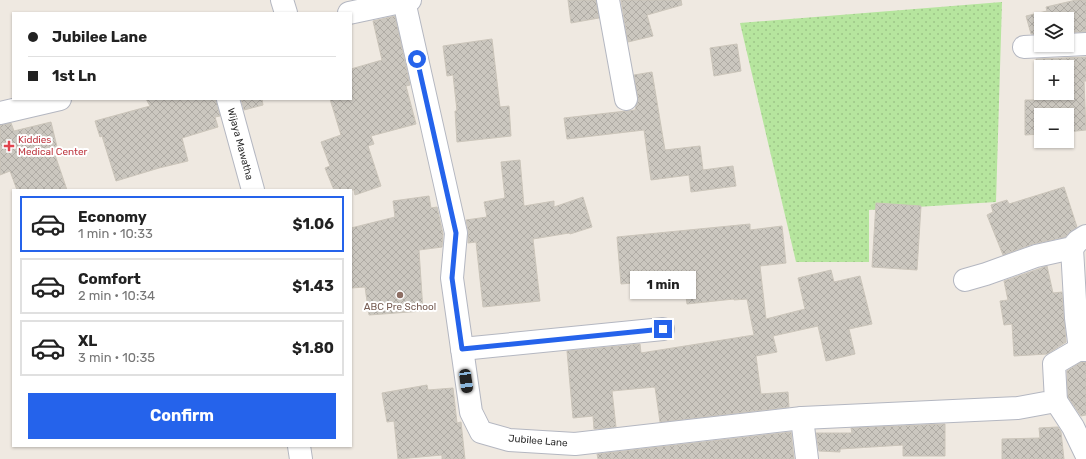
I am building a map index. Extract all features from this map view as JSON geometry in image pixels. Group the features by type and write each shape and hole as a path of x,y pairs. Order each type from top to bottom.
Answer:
{"street":[{"path":"282,0 286,12"},
{"path":"352,12 407,0"},
{"name":"Jubilee Lane","path":"407,0 456,233 452,278 471,412 482,432 509,440 576,452 802,418 1018,408 1056,401"},
{"path":"608,0 626,99"},
{"path":"1074,45 1086,44"},
{"path":"1024,47 1034,47"},
{"path":"0,113 56,100"},
{"name":"Wijaya Mawatha","path":"228,100 253,189"},
{"path":"965,280 1079,242 1076,318 1083,350 1054,364 1056,401 1073,427 1086,454"},
{"path":"462,349 663,329"},
{"path":"802,418 807,459"},
{"path":"299,447 301,459"}],"green space":[{"path":"1002,2 996,202 869,210 869,262 796,262 740,23"}],"building":[{"path":"568,0 596,0 599,18 571,23"},
{"path":"621,0 681,0 682,5 647,15 653,36 628,42"},
{"path":"1076,0 1086,0 1086,32 1074,32 1074,12 1043,12 1047,11 1046,7"},
{"path":"1034,14 1034,34 1031,34 1026,16"},
{"path":"395,16 410,85 406,86 416,124 371,136 374,144 368,146 381,186 355,195 354,190 352,189 334,189 325,168 330,166 321,142 341,135 330,100 352,100 352,69 382,60 373,21"},
{"path":"492,39 500,107 509,106 511,136 457,142 455,111 457,111 453,75 447,76 443,46"},
{"path":"737,44 741,71 714,76 710,48"},
{"path":"1086,57 1086,81 1084,81 1086,130 1074,131 1074,108 1034,108 1034,134 1025,135 1025,100 1074,100 1074,60 1036,60"},
{"path":"652,72 665,150 700,146 703,170 733,166 736,186 691,192 689,175 651,180 644,130 567,139 564,118 635,110 638,97 634,75"},
{"path":"147,100 216,100 220,116 215,117 218,127 182,138 188,161 116,181 102,136 100,137 95,121 150,106"},
{"path":"241,100 262,100 263,105 244,110"},
{"path":"51,122 58,151 54,152 67,189 17,189 10,171 0,175 0,125 11,123 14,131"},
{"path":"520,160 524,206 554,201 554,207 583,197 592,227 570,234 533,239 540,301 483,307 476,242 468,243 466,220 487,217 484,202 505,198 501,162"},
{"path":"1064,187 1077,227 1065,237 1033,244 1003,255 987,215 993,212 991,205 1007,200 1009,204"},
{"path":"429,196 431,208 437,207 443,234 442,247 419,250 423,311 369,315 365,287 352,288 352,228 395,217 393,201"},
{"path":"876,203 921,206 917,270 872,267"},
{"path":"750,224 750,230 782,226 786,263 760,266 766,319 805,309 798,278 831,270 834,282 860,276 872,324 849,329 855,354 826,361 818,326 773,336 777,352 756,356 761,394 788,392 789,407 660,422 655,387 612,391 616,427 594,429 593,416 573,418 567,351 640,344 641,353 754,335 747,299 687,304 684,279 621,284 617,237"},
{"path":"1047,266 1053,293 1062,292 1066,342 1047,354 1014,356 1012,324 1004,325 1000,301 1008,300 1004,281"},
{"path":"1081,362 1086,362 1086,415 1081,416 1068,397 1067,371"},
{"path":"427,385 428,390 453,388 457,423 461,422 465,459 442,459 442,455 398,459 394,421 387,422 382,393"},
{"path":"945,424 945,456 903,456 903,445 840,449 840,452 819,451 816,433 852,433 851,428"},
{"path":"1058,427 1061,432 1064,459 1002,459 1002,439 1040,438 1039,428"},
{"path":"791,432 794,459 598,459 597,454"}],"place":[{"name":"Kiddies Medical Center","path":"9,146"},
{"name":"ABC Pre School","path":"400,295"}],"route":[{"path":"417,59 456,233 452,278 462,349 663,329"}]}
